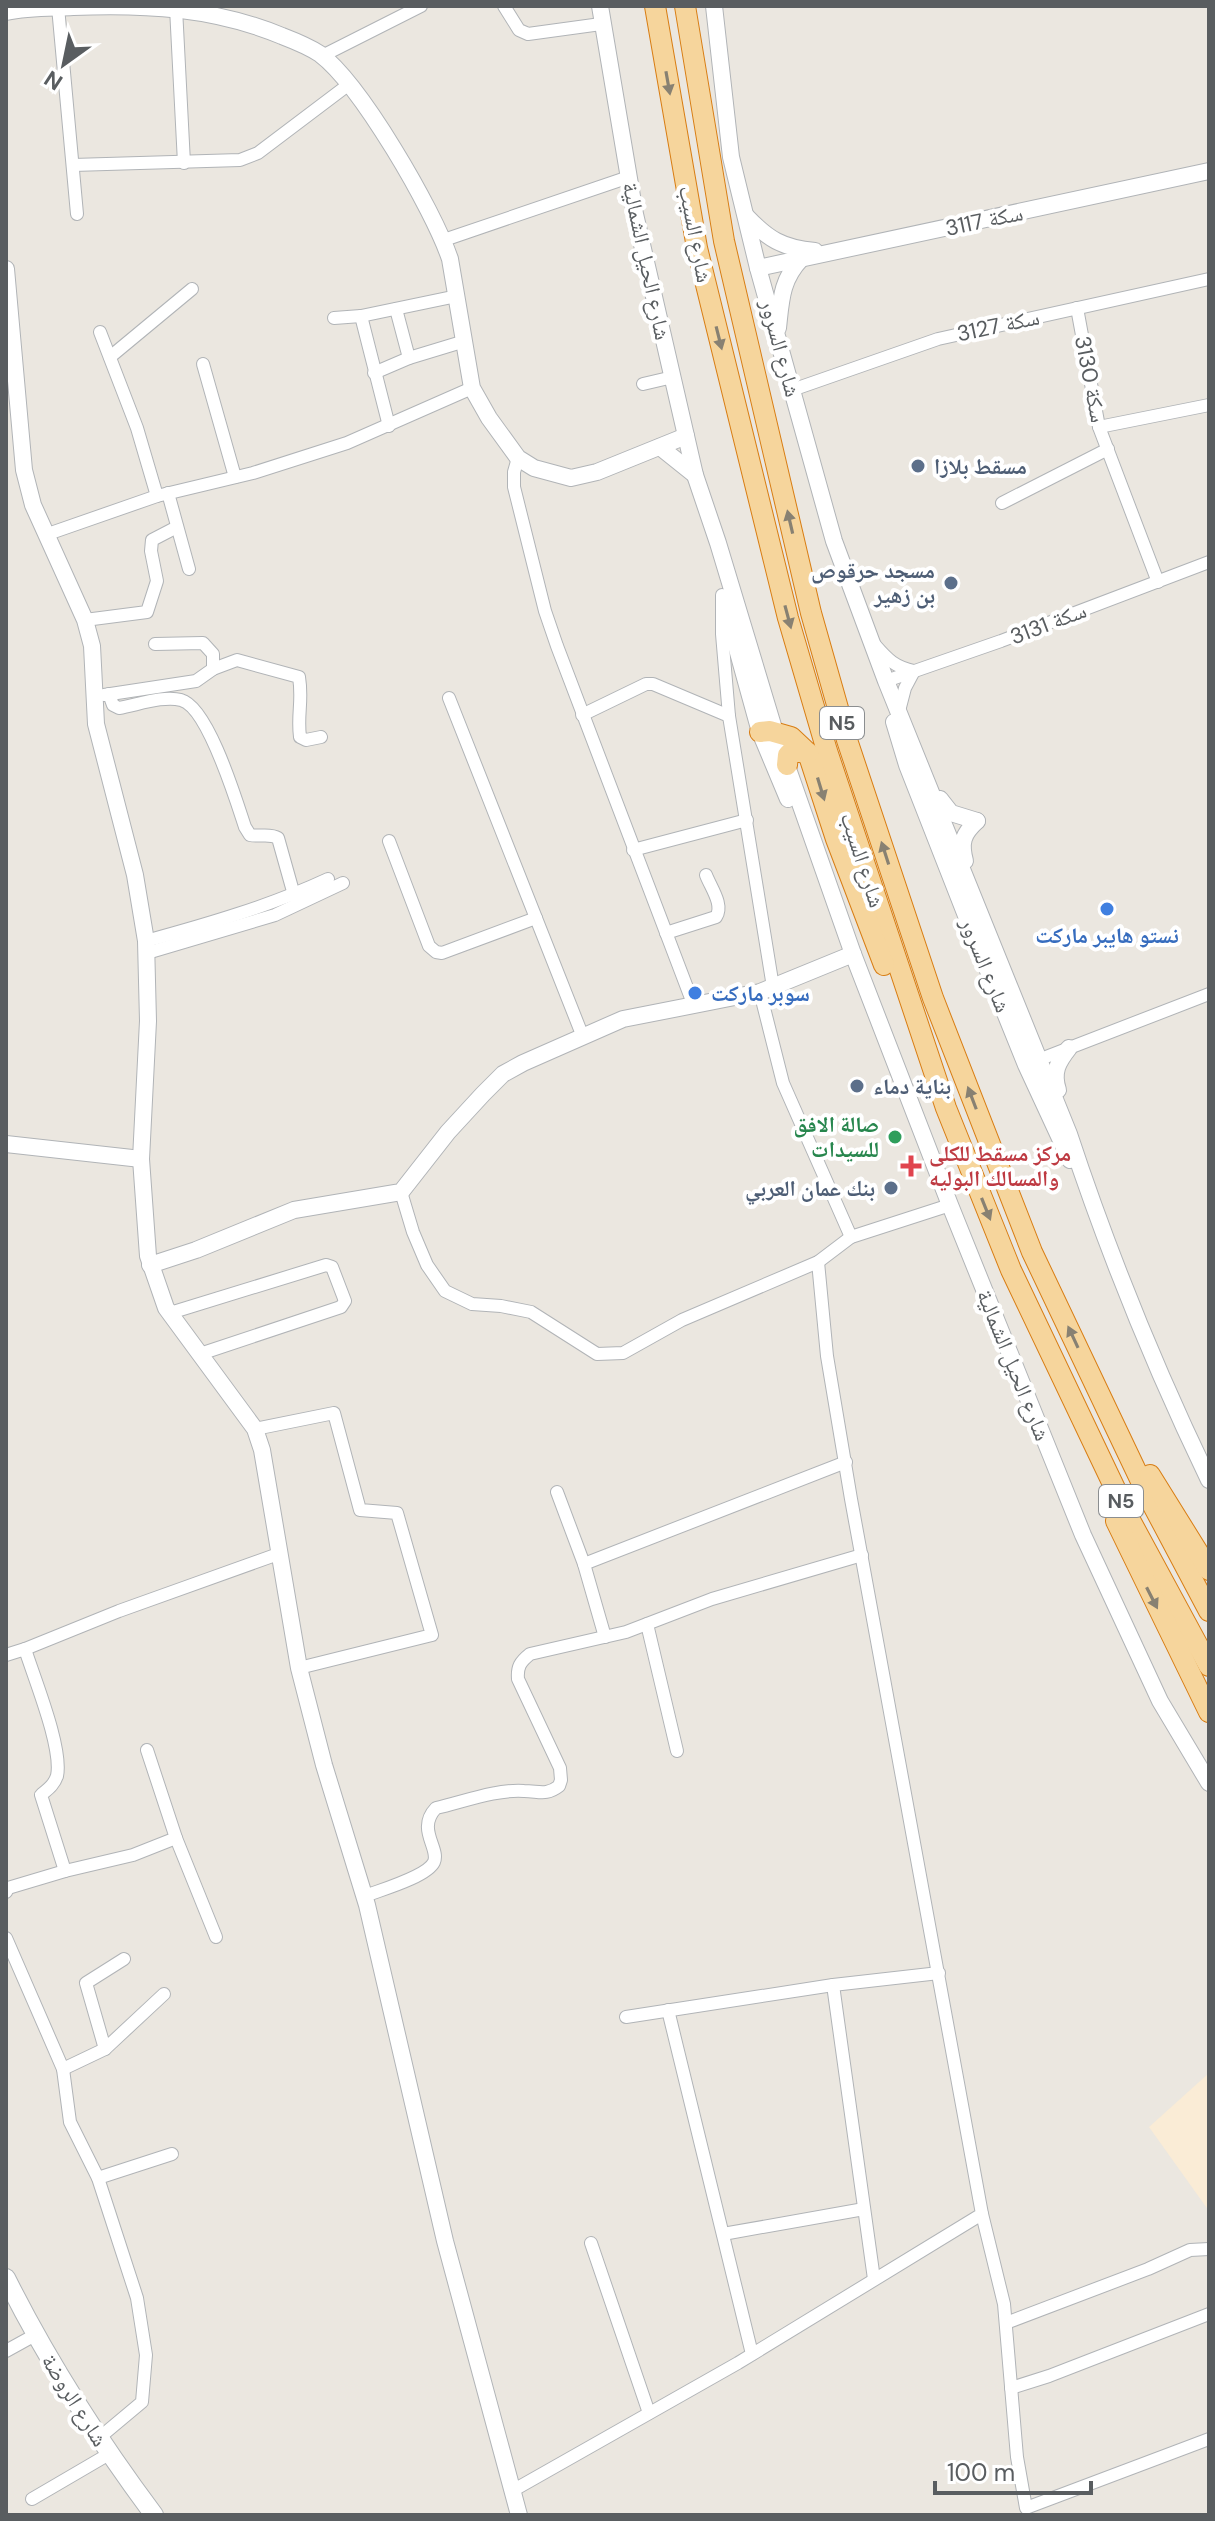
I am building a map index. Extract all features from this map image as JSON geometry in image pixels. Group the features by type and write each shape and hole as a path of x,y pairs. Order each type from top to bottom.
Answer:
{"highway":[{"name":"شارع السيب","path":"655,6 697,248 788,618 832,766 946,1108 1011,1270 1130,1520 1209,1666"},
{"name":"شارع السيب","path":"685,6 731,272 811,613 847,740 938,1012 1032,1252 1148,1496 1209,1611"},
{"path":"696,6 706,102 703,118"},
{"path":"768,732 791,737 808,753 836,839 933,1093 946,1108"},
{"path":"787,765 788,755 792,751 808,753"},
{"path":"1011,1270 1072,1425 1141,1576 1209,1712"},
{"path":"1106,1408 1209,1570"}],"main road":[{"name":"شارع الروضة","path":"6,2278 35,2335 104,2446 154,2515"}],"street":[{"path":"322,56 421,6"},
{"path":"504,6 519,30 528,34 601,24"},
{"name":"شارع الحيل الشمالية","path":"600,6 629,177 722,595 734,639 826,895 846,934"},
{"name":"شارع السرور","path":"714,6 731,157 758,268 834,541 886,681 1009,987 1060,1144 1090,1197"},
{"path":"58,7 77,214"},
{"path":"6,12 58,7 176,8 248,22 322,56 348,85 402,164 444,240 472,388 518,458 534,468 571,478 687,440"},
{"path":"176,8 184,163"},
{"path":"73,165 240,160 258,153 348,85"},
{"name":"سكة 3117","path":"758,268 1209,171"},
{"path":"444,240 629,177"},
{"path":"745,216 766,237 782,245 828,253"},
{"path":"778,338 781,292 791,269 801,259"},
{"path":"6,269 12,399 24,470 45,535 85,620 101,696 96,724 135,875 147,947 146,1084 141,1159 150,1265 170,1313 255,1429 262,1450 299,1668 324,1765 365,1896 445,2241 519,2515"},
{"name":"سكة 3127","path":"792,390 938,339 1209,279"},
{"path":"110,357 192,289"},
{"path":"334,318 361,316 457,296"},
{"name":"سكة 3130","path":"1077,308 1099,427 1158,582"},
{"path":"396,309 409,358"},
{"path":"361,316 389,426"},
{"path":"100,332 177,527 189,569"},
{"path":"374,373 409,358 465,341"},
{"path":"203,364 235,477"},
{"path":"643,384 673,377"},
{"path":"45,535 163,494 298,460 389,426 472,388"},
{"path":"1099,427 1209,405"},
{"path":"660,447 680,411"},
{"path":"660,447 695,475"},
{"name":"سكة 3130","path":"1002,503 1108,449"},
{"path":"518,458 514,487 545,611 694,1006"},
{"name":"شارع الحيل الشمالية","path":"706,513 718,543 768,732 787,765 853,954 950,1205 1083,1535 1160,1701 1209,1783"},
{"path":"85,620 147,612 157,581 152,540 177,527"},
{"name":"سكة 3131","path":"886,681 1209,562"},
{"path":"722,595 729,716 747,820 766,989 783,1083 851,1237"},
{"path":"871,639 890,662 914,671 905,688 899,711"},
{"path":"155,644 203,643 213,654 213,669"},
{"path":"101,696 196,681 213,669 237,660 299,677 303,700 298,721 300,737 306,740 321,737"},
{"name":"شارع السرور","path":"886,681 895,728 907,765 1032,1062 1069,1134 1090,1197 1162,1377 1208,1473"},
{"path":"582,715 646,684 653,684 729,716"},
{"path":"101,696 119,708 177,698 187,702 200,714 224,765 245,827 250,835 273,835 278,838 294,895"},
{"path":"449,698 583,1037"},
{"path":"734,742 768,732"},
{"path":"926,780 951,813 958,818 977,821 964,833 961,844 1010,972 1009,987"},
{"path":"633,850 747,820"},
{"path":"389,841 429,946 436,952 442,953 536,918"},
{"path":"666,933 716,917 719,912 706,875"},
{"path":"147,947 294,895 328,879"},
{"path":"147,947 275,915 343,883"},
{"path":"150,1265 196,1250 294,1210 401,1192 448,1132 503,1074 523,1063 623,1019 766,989 853,954"},
{"path":"1032,1062 1209,994"},
{"path":"1069,1048 1058,1062 1054,1074 1069,1117 1069,1134"},
{"path":"6,1144 141,1159"},
{"path":"401,1192 422,1254 445,1291 472,1304 531,1312 597,1354 623,1353 682,1320 818,1262 851,1237 950,1205"},
{"path":"818,1262 827,1356 862,1555 982,2214 1004,2304 1017,2457 1026,2512 1209,2439"},
{"path":"170,1313 326,1265 332,1267 345,1301 341,1307 200,1354"},
{"path":"255,1429 334,1413 360,1510 397,1513 432,1635 299,1668"},
{"path":"584,1564 846,1462"},
{"path":"557,1492 584,1564 605,1637"},
{"path":"6,1655 281,1553"},
{"path":"365,1896 421,1874 434,1862 428,1827 430,1815 436,1808 508,1792 543,1794 559,1786 560,1768 518,1679 517,1669 530,1654 605,1637 712,1599 862,1555"},
{"path":"647,1624 677,1751"},
{"path":"25,1649 56,1750 57,1775 52,1786 41,1795 65,1871"},
{"path":"147,1750 176,1838 216,1937"},
{"path":"6,1892 8,1888 133,1855 176,1838"},
{"path":"6,1938 63,2069 70,2122 98,2178 137,2298 146,2355 142,2402 104,2446 32,2499"},
{"path":"105,2049 86,1983 124,1959"},
{"path":"626,2017 833,1985 939,1973"},
{"path":"833,1985 874,2279"},
{"path":"63,2069 105,2049 164,1994"},
{"path":"668,2010 752,2354"},
{"path":"98,2178 172,2154"},
{"path":"723,2234 864,2209"},
{"path":"512,2491 752,2354 982,2214"},
{"path":"591,2243 649,2413"},
{"path":"1006,2323 1190,2250 1209,2249"},
{"path":"1011,2388 1209,2314"},
{"path":"6,2351 35,2335"}],"shaded area":[{"path":"1209,2073 1209,2211 1149,2127"}],"place":[{"name":"مسقط بلازا","path":"918,466"},
{"name":"مسجد حرقوص بن زهير","path":"951,583"},
{"name":"نستو هايبر ماركت","path":"1107,909"},
{"name":"سوبر ماركت","path":"695,993"},
{"name":"بناية دماء","path":"857,1086"},
{"name":"صالة الافق للسيدات","path":"895,1137"},
{"name":"مركز مسقط للكلى والمسالك البوليه","path":"911,1166"},
{"name":"بنك عمان العربي","path":"891,1188"}]}
